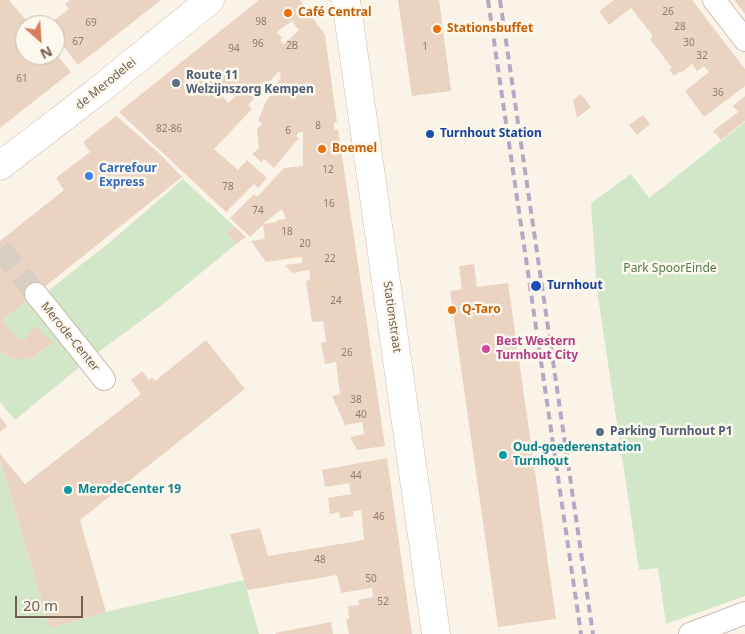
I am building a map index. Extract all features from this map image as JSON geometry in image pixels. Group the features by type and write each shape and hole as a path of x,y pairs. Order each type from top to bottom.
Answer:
{"street":[{"name":"de Merodelei","path":"0,166 94,94 210,0"},
{"name":"Stationstraat","path":"346,0 436,634"},
{"path":"714,0 745,40"},
{"name":"Merode-Center","path":"36,294 104,379"},
{"path":"702,632 745,613"}],"green space":[{"name":"Park SpoorEinde","path":"745,122 745,596 666,624 658,568 639,570 597,290 591,203 631,174 649,198"},
{"path":"183,179 234,226 226,233 236,244 162,305 88,360 15,420 0,402 0,349 7,356 14,359 24,359 40,353 52,343 35,326 25,339 17,338 2,321 36,294 39,298 110,242"},
{"path":"0,462 50,628 106,612 244,580 259,634 0,634"}],"building":[{"path":"0,0 9,0 22,15 15,15 15,65 65,65 71,72 0,128"},
{"path":"70,0 161,0 78,65 65,49 65,15 61,15 69,9 65,4"},
{"path":"259,0 300,0 325,35 337,122 334,123 334,130 338,129 385,446 357,450 350,437 364,434 362,422 345,425 332,396 340,394 336,362 325,364 321,343 326,342 323,321 312,322 306,281 310,280 309,270 292,273 285,265 302,263 302,257 266,262 251,241 265,239 263,225 250,237 230,218 254,194 257,197 284,168 303,166 303,132 299,132 296,136 299,138 274,168 264,159 261,162 252,154 259,148 257,129 262,124 258,121 266,101 278,88 277,83 281,78 279,71 248,105 252,109 214,149 238,170 247,160 267,178 258,188 254,184 226,212 119,112","holes":["292,21 299,30 284,44 277,32","231,85 238,94 228,103 220,93","282,209 286,219 263,224"]},
{"path":"398,0 439,0 451,91 412,96"},
{"path":"614,0 692,0 745,69 745,86 704,117 685,91 709,72 704,66 697,71 692,64 674,76 669,70 672,68 650,39 653,36 631,8 609,25 599,11"},
{"path":"734,0 745,0 745,14 738,5"},
{"path":"581,94 591,107 577,118 573,100"},
{"path":"745,96 745,121 721,140 713,131 738,112 733,106"},
{"path":"643,115 650,124 637,135 629,125"},
{"path":"116,116 159,153 182,177 2,321 17,338 25,339 35,326 53,343 32,358 14,359 7,356 0,349 0,241 64,190 56,178 90,152 83,142"},
{"path":"234,226 246,237 236,244 226,233"},
{"name":"Oud-goederenstation Turnhout","path":"474,264 477,287 508,283 556,619 498,627 450,291 462,289 459,266"},
{"name":"MerodeCenter 19","path":"206,340 245,389 80,520 106,612 50,628 0,461 0,454 25,484 141,394 131,380 142,371 149,380 152,377 155,381"},
{"path":"0,417 7,426 0,432"},
{"path":"387,458 412,634 349,634 346,619 349,619 348,606 359,605 358,600 373,597 372,588 341,593 337,575 247,590 230,534 260,528 268,556 364,540 361,510 353,511 353,516 340,518 339,512 330,514 328,498 351,494 349,483 325,487 322,470"},
{"path":"331,622 333,634 275,634 275,633"}],"tunnel":[{"path":"0,249 36,294"}],"railway":[{"path":"488,0 581,634"},
{"path":"500,0 593,634"}],"place":[{"name":"Café Central","path":"288,13"},
{"name":"Stationsbuffet","path":"437,29"},
{"name":"Route 11 Welzijnszorg Kempen","path":"176,83"},
{"name":"Turnhout Station","path":"430,134"},
{"name":"Boemel","path":"322,149"},
{"name":"Carrefour Express","path":"89,176"},
{"name":"Turnhout","path":"536,286"},
{"name":"Q-Taro","path":"452,310"},
{"name":"Best Western Turnhout City","path":"486,349"},
{"name":"Parking Turnhout P1","path":"600,432"},
{"name":"Oud-goederenstation Turnhout","path":"503,455"},
{"name":"MerodeCenter 19","path":"68,490"}]}
